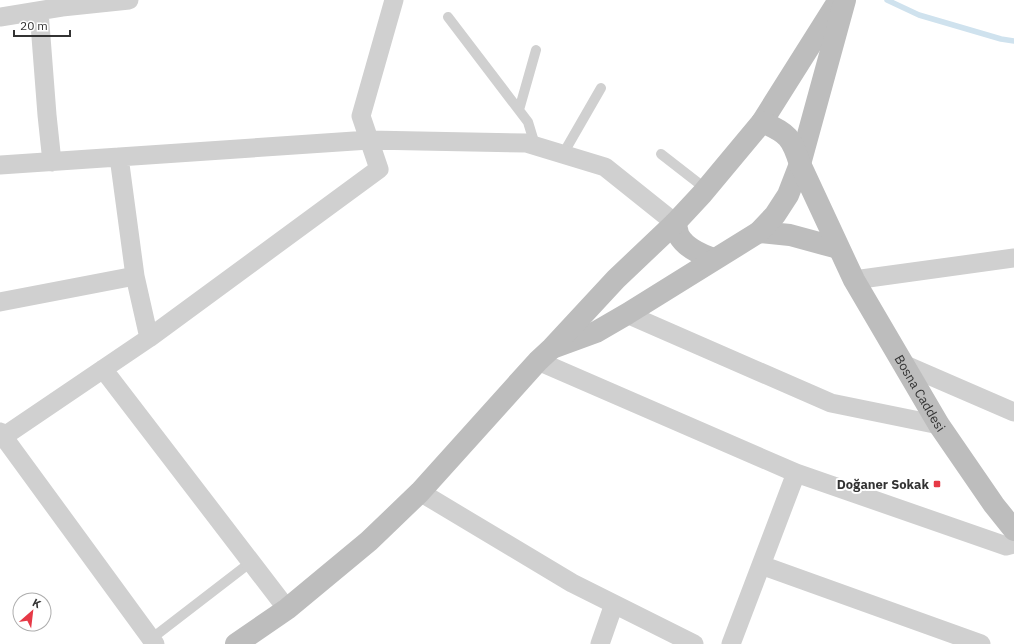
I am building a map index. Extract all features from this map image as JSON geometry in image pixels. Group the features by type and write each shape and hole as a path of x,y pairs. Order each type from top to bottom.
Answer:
{"street":[{"path":"0,17 129,0"},
{"path":"153,641 1,436 149,338 379,169 361,116 394,0"},
{"path":"236,644 287,609 369,541 420,492 616,279 675,223 706,189 762,122 838,0"},
{"path":"545,355 596,332 627,314 759,232 775,215 788,195 800,164 845,0"},
{"path":"39,11 52,162"},
{"name":"Bosna Caddesi","path":"762,122 777,128 788,136 795,148 800,164 854,280 939,425 994,505 1014,530"},
{"path":"0,165 369,140 526,143 605,167 675,223 680,236 689,246 714,259"},
{"path":"119,157 136,276 149,338"},
{"path":"759,232 790,235 838,248"},
{"path":"854,280 1014,258"},
{"path":"0,302 136,276"},
{"path":"627,314 831,403 939,425"},
{"path":"545,355 796,473 1006,546 1014,544"},
{"path":"903,364 1014,412"},
{"path":"103,369 287,609"},
{"path":"731,644 796,473"},
{"path":"420,492 572,583 694,644"},
{"path":"761,565 981,644"},
{"path":"600,644 614,604"}],"lane":[{"path":"448,18 528,122 535,145"},
{"path":"519,110 536,50"},
{"path":"563,154 602,88"},
{"path":"661,154 706,189"},
{"path":"153,641 251,562"}],"waterway":[{"path":"887,0 919,15 1001,39 1014,41"}],"place":[{"name":"Doğaner Sokak","path":"937,484"}]}
